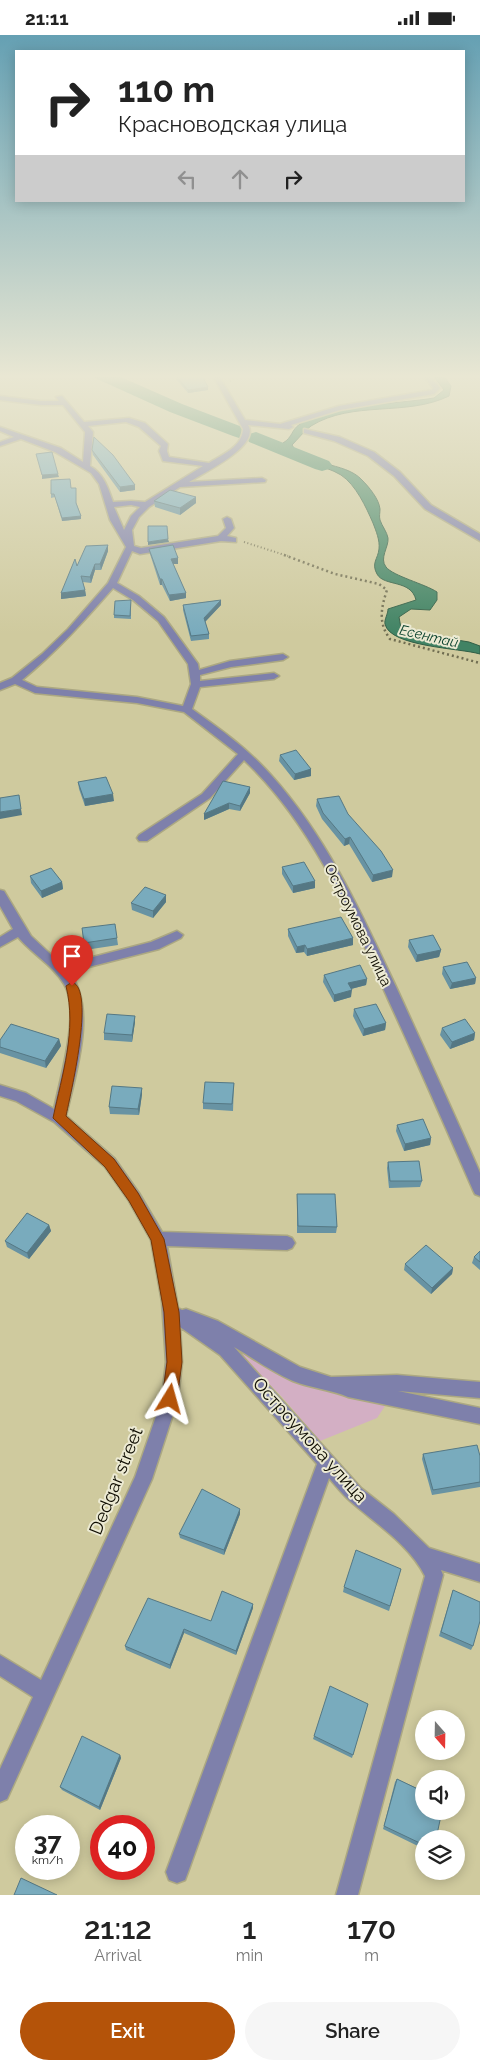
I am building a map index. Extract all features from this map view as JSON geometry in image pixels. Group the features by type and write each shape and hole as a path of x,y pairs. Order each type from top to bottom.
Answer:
{"street":[{"path":"79,461 87,465 99,476 114,520 130,547 140,551 221,538 233,540"},
{"path":"87,461 87,465"},
{"path":"179,461 210,465"},
{"path":"0,687 15,680 71,631 112,584 130,547 128,530 134,516 146,505 217,461"},
{"path":"380,461 397,474 428,507 480,538"},
{"path":"176,486 262,480"},
{"path":"110,505 131,503 146,505"},
{"path":"221,538 227,534 230,528 227,519"},
{"path":"15,680 35,690 137,701 187,710 195,679 193,664 161,619 136,598 112,584"},
{"path":"195,679 230,664 283,657"},
{"path":"195,679 274,676"},
{"name":"Остроумова улица","path":"187,710 224,736 269,779 313,837 345,892 480,1190"},
{"path":"143,838 206,796 244,754"},
{"path":"0,893 12,920 33,946 60,970 72,986 76,1017 75,1041 59,1118"},
{"path":"0,943 20,930"},
{"path":"60,970 155,946 177,935"},
{"name":"Dedgar street","path":"0,1090 21,1097 59,1118 110,1163 134,1197 158,1239 171,1312 174,1362 170,1399 143,1479 0,1792"},
{"path":"158,1239 287,1243"},
{"name":"Остроумова улица","path":"171,1312 212,1326 296,1374 331,1385 397,1383 480,1390"},
{"name":"Остроумова улица","path":"171,1312 226,1350 355,1494 388,1520 424,1555 434,1575 347,1895"},
{"path":"331,1385 480,1417"},
{"path":"177,1872 326,1463"},
{"path":"424,1555 480,1573"},
{"path":"0,1665 44,1693"}],"path":[{"path":"233,540 252,544 315,565 335,574 379,584 386,590 380,614 383,631 390,639 480,663"}],"shaded area":[{"path":"235,1350 310,1387 387,1403 377,1418 320,1441 282,1397"}],"water":[{"path":"304,461 315,461 346,470 362,480 378,501 380,520 387,533 388,541 383,560 386,567 395,574 437,592 437,600 430,610 411,609 399,617 401,628 409,632 469,642 480,646 480,654 412,642 399,638 390,632 385,624 388,609 416,600 413,593 403,586 385,581 377,574 375,564 379,549 378,539 367,510 351,484 334,471"}],"building":[{"path":"38,461 54,461 58,474 42,475"},
{"path":"100,461 117,461 135,485 120,487"},
{"path":"70,479 71,488 76,488 76,503 81,516 62,518 54,494 51,494 51,480"},
{"path":"170,490 196,497 180,508 154,501"},
{"path":"148,526 167,526 168,539 148,542"},
{"path":"108,545 100,564 95,564 90,577 81,576 85,590 61,593 75,559 77,566 86,546"},
{"path":"173,545 178,558 171,559 186,593 169,595 162,579 160,579 149,549"},
{"path":"131,600 130,616 114,615 115,601"},
{"path":"221,600 204,618 209,634 191,636 183,605"},
{"path":"296,750 311,769 295,774 280,755"},
{"path":"106,777 113,794 84,799 78,782"},
{"path":"223,781 250,787 240,806 229,803 204,814"},
{"path":"19,795 21,809 0,812 0,798"},
{"path":"339,796 348,814 381,851 393,870 373,875 350,837 345,839 323,813 317,799"},
{"path":"304,862 315,881 293,886 282,867"},
{"path":"51,868 62,882 41,891 30,876"},
{"path":"145,887 166,895 153,911 131,903"},
{"path":"341,917 353,938 307,949 305,945 297,947 288,929"},
{"path":"115,924 117,938 84,943 82,928"},
{"path":"433,935 441,950 417,955 409,940"},
{"path":"467,962 476,978 452,983 443,967"},
{"path":"360,965 367,979 348,983 352,990 334,995 324,975"},
{"path":"376,1004 386,1023 364,1029 354,1009"},
{"path":"107,1014 135,1016 132,1035 104,1033"},
{"path":"465,1019 475,1033 452,1042 442,1028"},
{"path":"11,1024 59,1039 45,1061 0,1047 0,1040"},
{"path":"205,1082 234,1083 232,1104 203,1103"},
{"path":"112,1086 142,1088 138,1109 109,1107"},
{"path":"423,1119 431,1138 405,1144 397,1125"},
{"path":"419,1161 422,1181 390,1181 388,1162"},
{"path":"297,1194 335,1194 337,1227 298,1226"},
{"path":"27,1213 49,1225 27,1253 5,1241"},
{"path":"426,1245 453,1268 432,1288 405,1264"},
{"path":"480,1251 480,1262 474,1257"},
{"path":"477,1445 480,1456 480,1482 433,1490 423,1454"},
{"path":"202,1489 240,1509 224,1550 179,1534"},
{"path":"356,1550 401,1569 390,1606 344,1587"},
{"path":"453,1590 480,1602 480,1621 473,1646 441,1632"},
{"path":"222,1591 253,1604 236,1651 184,1629 170,1665 125,1646 148,1598 211,1621"},
{"path":"330,1686 368,1704 353,1755 314,1736"},
{"path":"82,1736 120,1755 99,1807 60,1787"},
{"path":"397,1779 415,1788 415,1820 440,1820 438,1830 415,1830 415,1841 384,1826"},
{"path":"20,1880 25,1880 57,1895 14,1895"}],"waterway":[{"name":"Есентай","path":"312,461 322,465"}],"route":[{"path":"72,986 76,1017 75,1041 59,1118 86,1139 110,1163 134,1197 158,1239 171,1312 174,1362 170,1399"}]}
